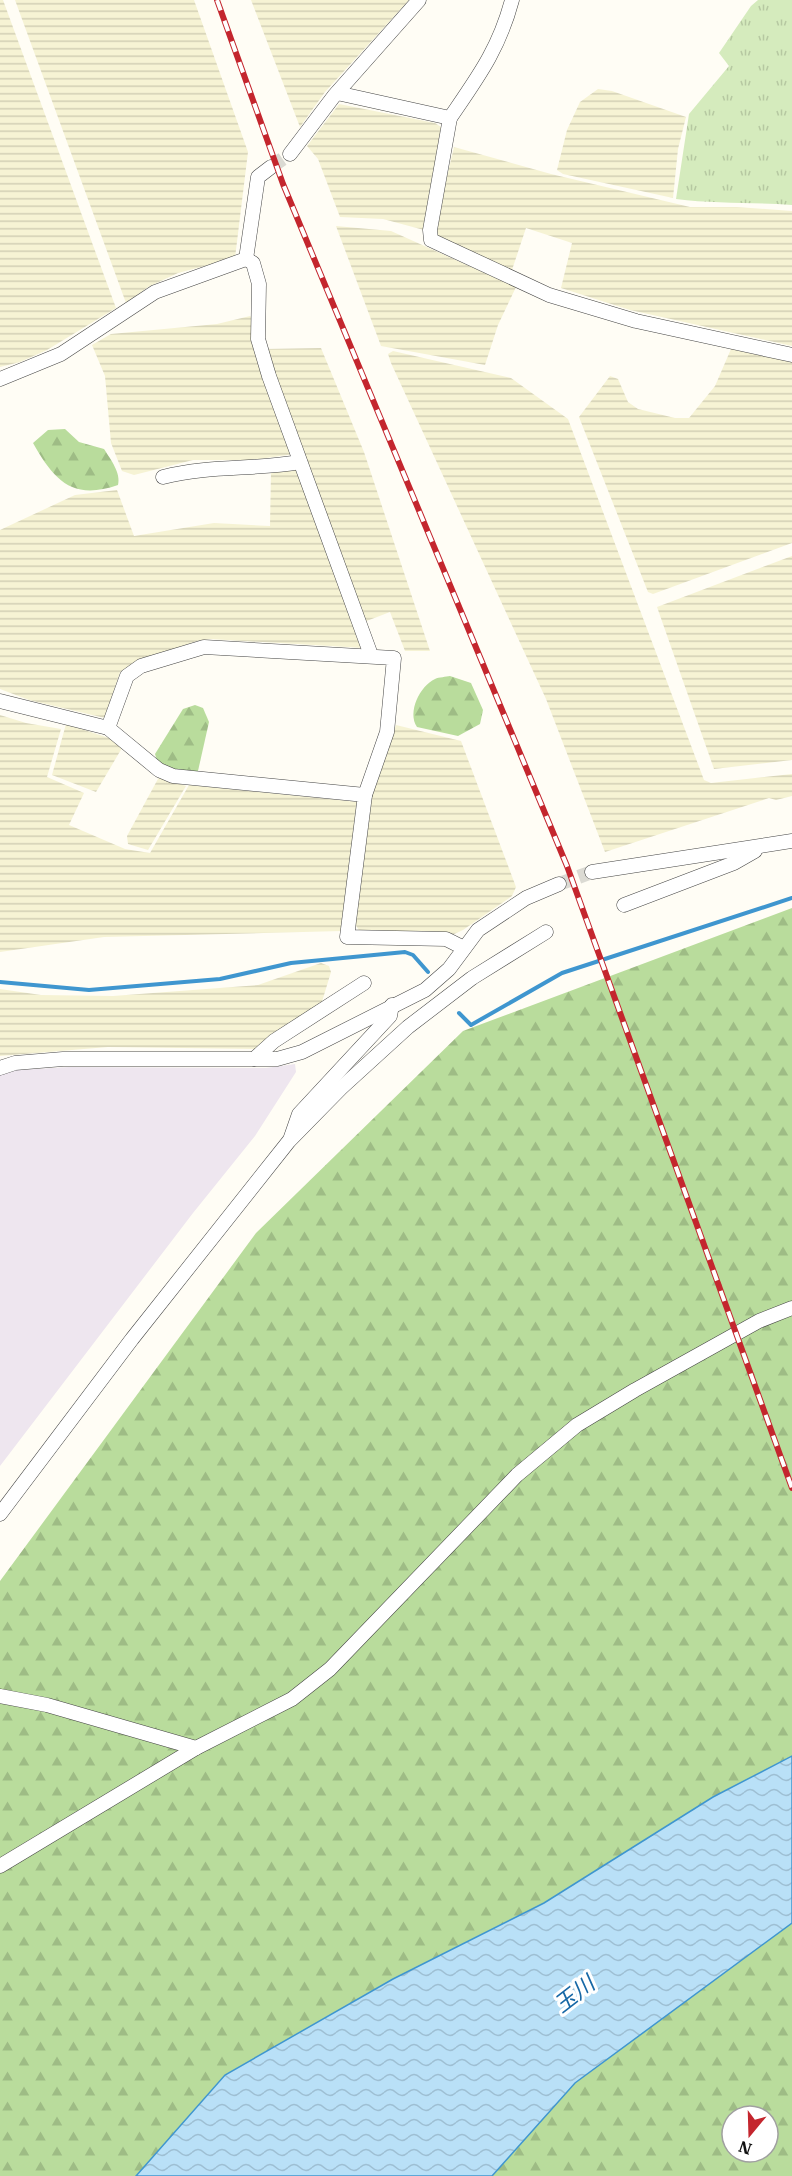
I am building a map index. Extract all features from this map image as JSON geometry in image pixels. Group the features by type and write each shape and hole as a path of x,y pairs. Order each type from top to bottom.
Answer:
{"street":[{"path":"290,154 337,93 419,0"},
{"path":"512,0 505,26 490,59 450,118 430,240 549,295 636,321 792,355"},
{"path":"337,93 450,118"},
{"path":"246,260 258,177 271,167"},
{"path":"0,379 62,354 155,292 246,260 253,263 259,284 258,339 268,376 371,655"},
{"path":"163,477 212,467 275,466 300,462"},
{"path":"108,728 128,676 141,666 204,647 394,658 387,732 365,795 347,937 446,939 464,948"},
{"path":"0,701 108,728 159,770 173,776 365,795"},
{"path":"592,872 792,842"},
{"path":"624,906 734,863 762,847"},
{"path":"0,1068 15,1063 63,1059 277,1059 302,1052 425,990 449,969 478,930 500,913 559,884"},
{"path":"0,1514 132,1339 290,1142 341,1088 408,1027 472,978 546,932"},
{"path":"254,1059 274,1041 364,983"},
{"path":"290,1142 299,1114 390,1016 392,1005"},
{"path":"0,1866 196,1748 292,1699 330,1669 517,1475 577,1425 635,1390 759,1322 792,1308"},
{"path":"0,1696 46,1705 196,1748"}],"shaded area":[{"path":"0,0 3,0 116,308 47,350 20,362 0,367"},
{"path":"15,0 194,0 248,152 235,258 178,273 148,287 126,303"},
{"path":"251,0 409,0 325,92 300,127"},
{"path":"598,89 612,91 686,117 678,149 673,198 563,174 557,170 567,130 580,102"},
{"path":"339,104 435,123 441,127 444,134 424,230 383,219 340,217 318,159 307,146"},
{"path":"454,147 551,174 690,207 737,207 792,211 792,346 630,310 561,288 572,243 526,228 512,270 438,239 434,231"},
{"path":"336,226 391,231 516,287 498,325 485,365 381,346"},
{"path":"250,316 254,319 254,348 294,454 253,460 193,460 134,475 122,471 111,443 105,376 92,345 111,334 217,324"},
{"path":"321,348 364,452 430,651 405,651 390,612 364,622 265,349"},
{"path":"731,349 792,362 792,543 653,594 648,592 579,417 610,376 618,379 628,402 638,409 675,418 689,418 715,386"},
{"path":"393,351 511,378 568,419 704,780 711,783 792,774 792,796 776,800 769,798 605,852 546,699 391,363 388,354"},
{"path":"297,466 364,648 210,639 197,641 136,662 120,672 105,718 29,700 0,689 0,530 75,495 117,490 134,536 214,523 270,526 271,472"},
{"path":"792,556 792,760 714,769 657,607"},
{"path":"0,715 26,723 61,729 47,777 84,793 69,825 125,849 150,853 189,785 358,802 342,931 104,937 0,952"},
{"path":"66,724 109,738 122,748 96,792 52,775"},
{"path":"396,725 461,741 516,887 512,896 463,930 452,935 359,930 354,923 372,792"},
{"path":"159,777 186,786 148,850 128,844 127,836"},
{"path":"321,963 329,966 331,972 321,1005 256,1049 108,1047 0,1056 0,989 41,995 113,996 258,985"},
{"path":"295,1064 296,1072 255,1136 193,1213 0,1466 0,1075 16,1070 69,1067 266,1068"}],"green space":[{"path":"758,0 792,0 792,205 676,199 689,114 729,66 719,53 751,6"},
{"path":"65,429 79,442 104,449 117,471 118,485 88,490 66,484 57,477 33,443 48,430"},
{"path":"450,676 471,683 483,710 480,724 458,736 417,727 413,714 420,693 435,679"},
{"path":"195,705 203,708 209,722 198,771 192,774 159,767 155,754 183,709"},
{"path":"792,908 792,1756 713,1797 544,1903 393,1979 225,2075 136,2176 0,2176 0,1581 256,1233 463,1031"},
{"path":"792,1923 792,2176 492,2176 575,2083"}],"water":[{"name":"玉川","path":"792,1756 792,1923 575,2083 492,2176 136,2176 225,2075 393,1979 544,1903 713,1797"}],"waterway":[{"path":"459,1013 471,1025 562,973 792,898"},
{"path":"0,982 89,990 220,979 291,963 405,952 413,955 428,972"}],"tunnel":[{"path":"271,167 290,154"},
{"path":"559,884 592,872"}],"railway":[{"path":"217,0 283,184 567,866 792,1488"}]}
